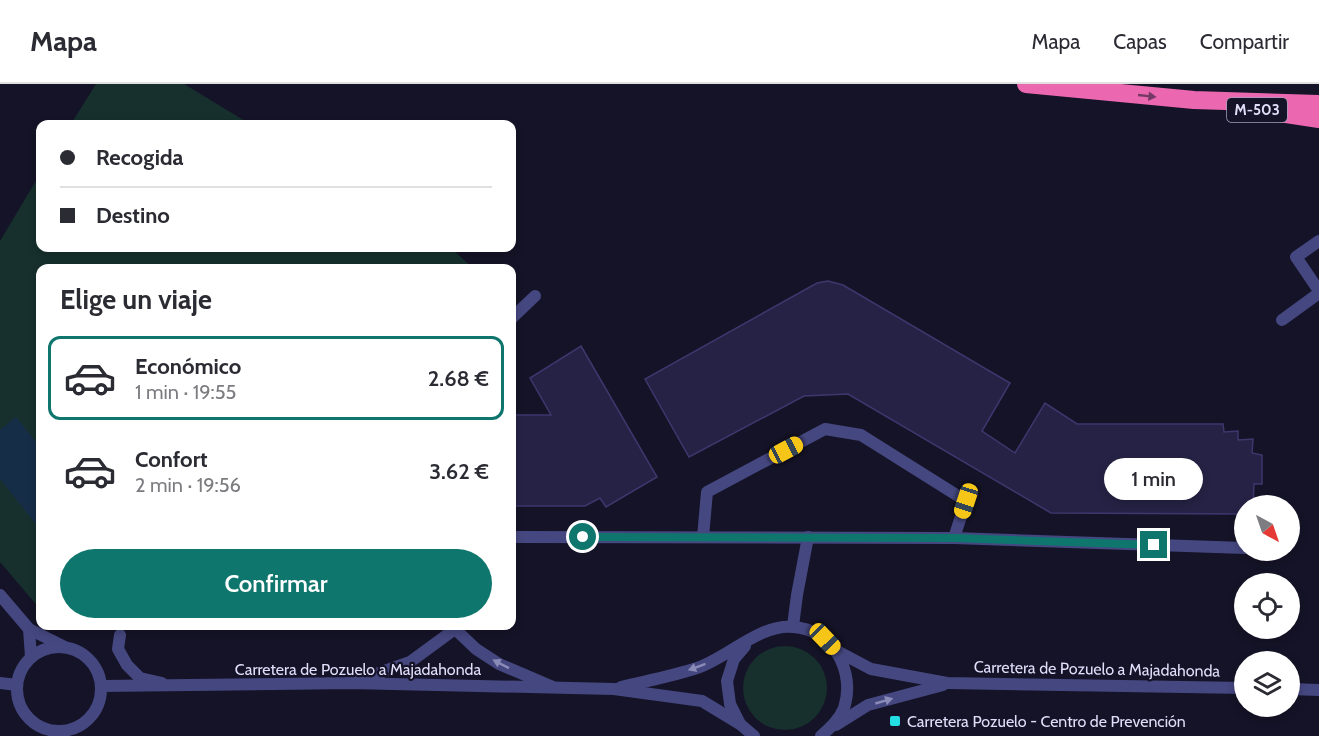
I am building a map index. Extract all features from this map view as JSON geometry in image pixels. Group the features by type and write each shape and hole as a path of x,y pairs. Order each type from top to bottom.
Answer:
{"highway":[{"name":"M-503","path":"1026,84 1194,100 1319,119"},
{"name":"M-503","path":"1194,100 1319,104"}],"street":[{"path":"1282,320 1319,292 1296,257 1319,241"},
{"path":"516,314 535,296"},
{"path":"703,537 707,492 825,429 861,435 966,501 954,538"},
{"path":"516,537 954,538 1234,548"},
{"path":"793,626 808,537"},
{"path":"0,595 29,629 64,647 78,651 90,660 98,672 101,686 100,700 94,712 85,722 59,734 33,722 24,712 18,699 17,685 20,673 31,657 50,648 64,647"},
{"name":"Carretera de Pozuelo a Majadahonda","path":"614,689 699,668 769,629 793,626 810,630 825,639 837,651 871,669 948,683 1234,688"},
{"path":"29,629 31,657"},
{"path":"351,683 410,662 451,630"},
{"path":"458,630 476,649 499,664 555,687"},
{"path":"120,635 118,649 140,678 172,685"},
{"path":"740,724 730,704 727,681 734,659 749,641"},
{"path":"832,727 843,709 848,690 846,669 837,651"},
{"path":"0,683 17,685"},
{"name":"Carretera de Pozuelo a Majadahonda","path":"101,686 351,683 614,689 702,701 740,724 754,736"},
{"name":"Carretera de Pozuelo a Majadahonda","path":"821,736 868,705 948,683"},
{"path":"1300,689 1319,690"}],"green space":[{"path":"96,84 184,84 243,120 74,120"},
{"path":"36,181 36,252 455,252 469,264 36,264 36,604 0,562 0,241"},
{"path":"785,646 808,653 820,665 827,688 820,711 808,723 785,730 762,723 750,711 743,688 750,665 762,653"}],"water":[{"path":"16,417 36,442 36,524 0,479 0,430"}],"building":[{"path":"828,281 843,285 1010,383 982,431 1015,453 1045,403 1077,424 1223,424 1224,432 1238,431 1238,440 1253,439 1252,453 1262,455 1262,484 1254,484 1254,495 1234,495 1234,514 1051,513 848,394 804,396 689,457 645,379 817,283"},
{"path":"581,346 657,477 606,507 600,498 585,506 516,506 516,415 551,415 530,378"}],"place":[{"name":"Carretera Pozuelo - Centro de Prevención","path":"895,721"}],"route":[{"path":"583,537 954,538 1154,545"}]}
